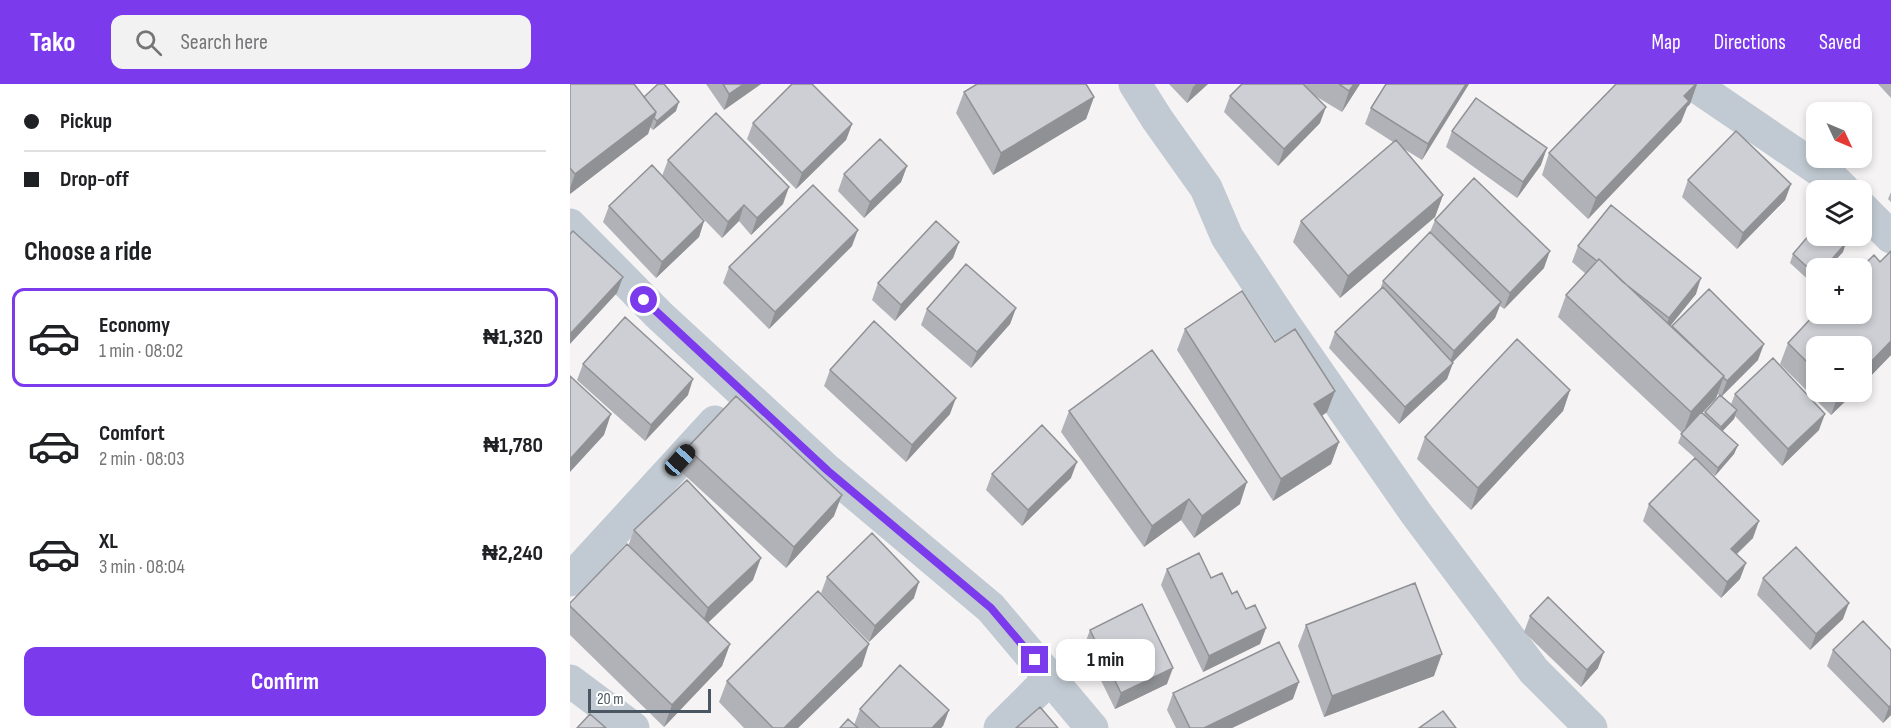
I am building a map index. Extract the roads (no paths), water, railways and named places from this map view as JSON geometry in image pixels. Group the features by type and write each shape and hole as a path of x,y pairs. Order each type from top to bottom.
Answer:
{"street":[{"path":"1135,84 1206,188 1227,237 1415,512 1534,671 1591,728"},
{"path":"1693,84 1834,180"},
{"path":"1872,218 1891,237"},
{"path":"570,225 659,315 828,471 991,608 1092,728"},
{"path":"570,580 742,392"},
{"path":"1000,728 1050,678"},
{"path":"570,681 633,728"}]}
